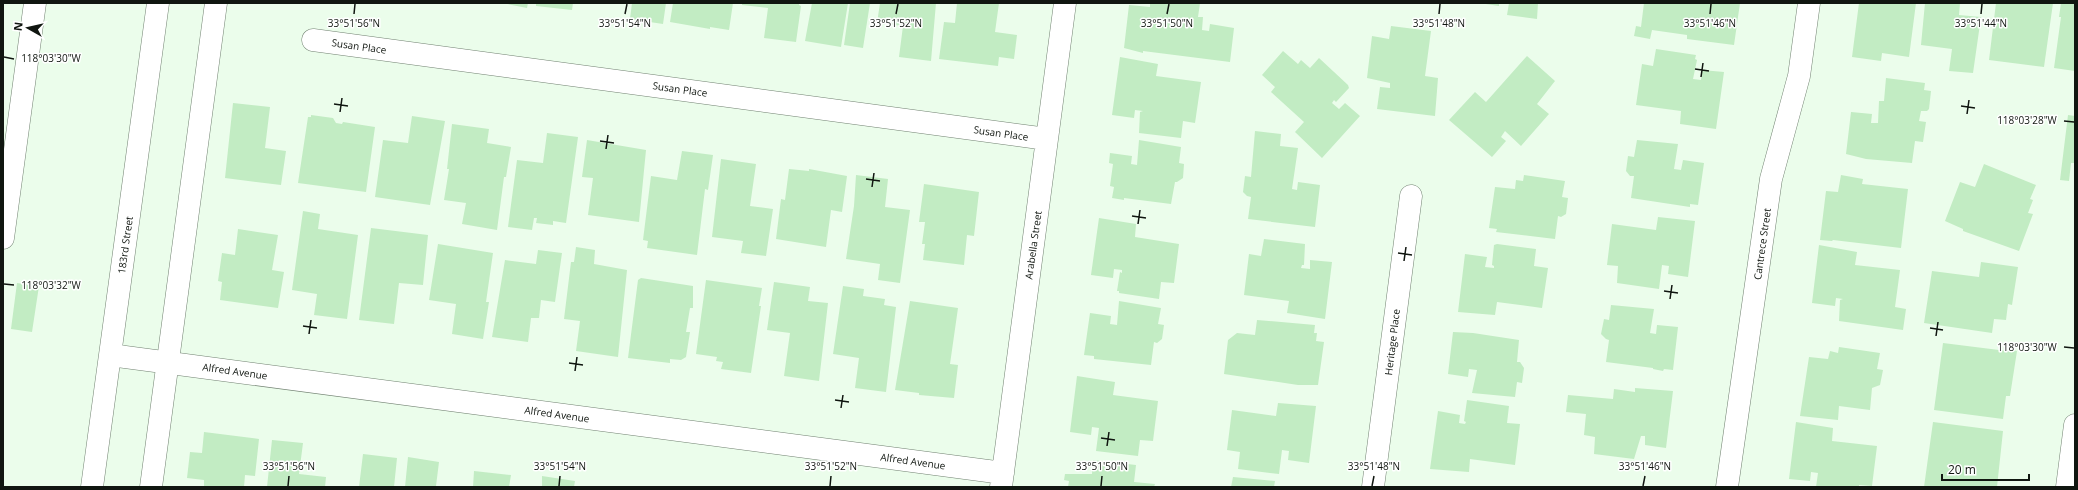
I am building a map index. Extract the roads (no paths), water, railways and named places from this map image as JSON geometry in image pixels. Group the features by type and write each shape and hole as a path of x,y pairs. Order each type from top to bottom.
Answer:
{"street":[{"path":"3,238 36,3"},
{"name":"183rd Street","path":"92,487 158,3"},
{"path":"151,487 216,3"},
{"name":"Arabella Street","path":"1002,480 1065,3"},
{"name":"Cantrece Street","path":"1727,487 1771,179 1799,76 1809,3"},
{"name":"Susan Place","path":"313,40 1047,139"},
{"name":"Heritage Place","path":"1373,487 1411,196"},
{"name":"Alfred Avenue","path":"110,355 1002,480"},
{"path":"2067,487 2075,424"}]}
